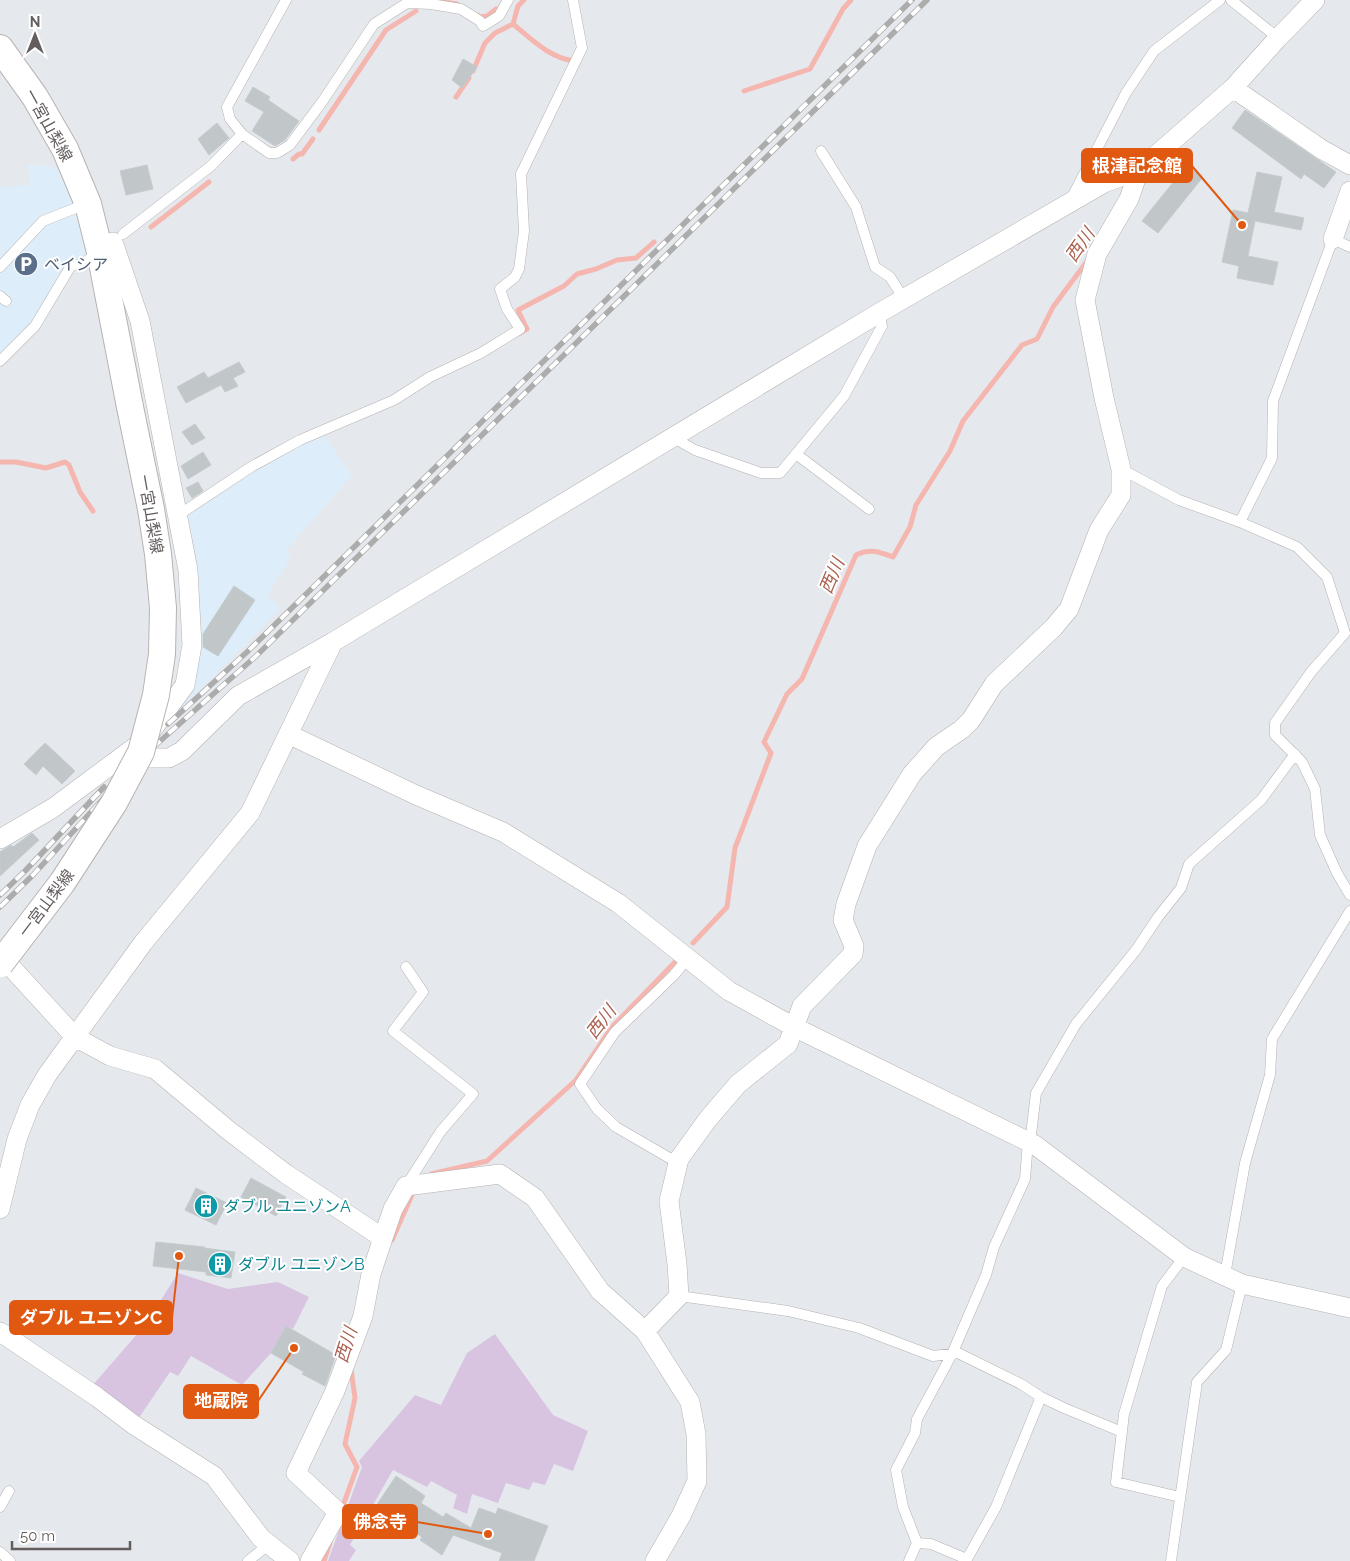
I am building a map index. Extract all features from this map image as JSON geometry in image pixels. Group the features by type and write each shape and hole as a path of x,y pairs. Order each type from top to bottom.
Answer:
{"main road":[{"name":"一宮山梨線","path":"0,48 44,112 65,149 88,204 112,243 130,407 158,554 163,608 162,654 156,695 141,752 114,803 62,883 0,964"}],"street":[{"path":"112,243 140,321 188,570 192,645 185,685 133,756 141,758 169,758 182,751 238,696 333,642 879,313 1104,183 1139,170 1234,88 1315,0"},
{"path":"1234,88 1321,150 1350,165"},
{"path":"645,1330 679,1296 669,1201 679,1159 708,1119 738,1084 788,1044 802,1006 853,954 854,946 843,920 846,904 867,846 918,767 936,746 971,720 994,684 1054,627 1068,609 1099,530 1121,495 1121,469 1104,398 1085,300 1097,254 1130,199 1139,170"},
{"path":"1333,239 1350,191"},
{"path":"0,1209 18,1139 30,1105 47,1075 143,943 250,813 333,642"},
{"path":"288,734 416,795 502,832 618,904 730,991 794,1026 1028,1141 1184,1257 1242,1284 1350,1308"},
{"path":"0,840 53,808 142,742"},
{"path":"0,954 75,1037 110,1056 155,1069 228,1130 286,1174 383,1238"},
{"path":"310,1561 338,1512 296,1473 335,1391 363,1316 371,1274 393,1208 406,1186 500,1174 535,1198 600,1291 645,1330 690,1402 696,1434 697,1481 681,1516 655,1561"},
{"path":"0,1332 134,1425 214,1476 261,1538 290,1561"}],"lane":[{"path":"286,0 227,107 230,119 242,134 269,153 278,153 290,145 322,102 374,24 407,3 431,4 461,9 480,21 483,26 499,16 508,0"},
{"path":"177,516 251,467 300,440 394,400 430,378 481,354 520,329 507,309 500,289 515,277 518,269 524,231 521,174 582,48 573,0"},
{"path":"1069,203 1126,93 1154,51 1220,0"},
{"path":"1231,0 1278,38"},
{"path":"0,361 35,326 72,264 80,265 112,243 211,166 242,134"},
{"path":"821,151 856,207 875,267 890,277 904,299"},
{"path":"0,267 44,221 88,204"},
{"path":"1240,522 1272,458 1273,401 1333,239 1350,248"},
{"path":"672,437 695,450 761,473 780,473 844,396 882,326 879,313"},
{"path":"796,454 869,509"},
{"path":"1121,469 1179,500 1240,522 1297,547 1328,577 1347,633 1311,672 1275,723 1275,734 1302,762 1315,789 1320,835 1350,895"},
{"path":"909,1561 917,1543 903,1507 896,1470 915,1433 917,1419 952,1354 986,1275 994,1248 1025,1179 1028,1141 1031,1135 1036,1093 1076,1024 1136,950 1158,916 1181,888 1189,864 1261,800 1295,754"},
{"path":"1225,1275 1245,1163 1270,1075 1272,1038 1350,911"},
{"path":"678,1163 616,1127 596,1109 580,1084 615,1032 688,958"},
{"path":"406,967 423,992 392,1031 473,1094 441,1131 406,1186"},
{"path":"1180,1497 1116,1482 1124,1414 1162,1286 1184,1257"},
{"path":"1172,1561 1197,1382 1226,1350 1242,1284"},
{"path":"679,1296 788,1311 859,1328 933,1356 958,1353 1021,1384 1041,1397 1122,1432"},
{"path":"917,1543 931,1544 967,1559 996,1507 1041,1397"},
{"path":"0,1507 9,1491"},
{"path":"248,1561 268,1545"},
{"path":"0,1552 10,1561"}],"shaded area":[{"path":"28,164 61,168 100,252 72,265 35,326 0,361 0,188 30,184"},
{"path":"320,431 352,475 285,552 291,557 268,594 280,609 178,712 185,685 177,516"},
{"path":"178,1273 228,1289 278,1282 309,1297 293,1329 286,1326 271,1353 242,1385 191,1356 178,1376 170,1372 134,1425 91,1387 145,1325"},
{"path":"495,1334 553,1415 588,1431 573,1471 554,1464 545,1485 533,1482 529,1490 506,1483 498,1503 472,1494 467,1514 453,1508 457,1495 431,1481 427,1487 393,1470 350,1545 356,1550 349,1561 328,1561 362,1467 359,1461 415,1395 441,1405 467,1353"}],"building":[{"path":"463,59 477,67 462,88 452,80"},
{"path":"253,87 270,97 268,100 299,121 285,140 275,146 252,131 264,112 245,101"},
{"path":"1245,110 1336,172 1324,188 1304,174 1301,179 1232,128"},
{"path":"217,123 229,138 209,155 198,139"},
{"path":"147,165 153,189 126,195 120,171"},
{"path":"1187,165 1203,177 1158,233 1142,221"},
{"path":"1257,172 1282,177 1274,212 1304,218 1301,230 1255,221 1248,256 1278,262 1273,285 1237,278 1239,266 1222,262 1233,210 1248,213"},
{"path":"239,362 245,372 233,378 238,386 225,392 221,385 186,403 177,387 204,372 208,378"},
{"path":"195,424 205,438 192,445 182,432"},
{"path":"203,452 211,465 188,479 181,466"},
{"path":"198,482 203,491 192,498 186,488"},
{"path":"234,586 255,600 218,656 203,647 203,634"},
{"path":"45,743 75,771 62,784 43,766 36,775 24,764"},
{"path":"32,833 39,840 0,876 0,852 11,845 13,847"},
{"path":"251,1178 286,1197 276,1216 241,1197"},
{"name":"ダブル ユニゾンA","path":"196,1188 227,1203 216,1225 185,1210"},
{"path":"156,1242 235,1252 231,1278 206,1275 206,1272 153,1266"},
{"path":"286,1326 336,1355 325,1386 302,1374 304,1372 271,1353"},
{"path":"396,1476 425,1496 421,1503 443,1517 446,1513 471,1528 479,1508 496,1514 498,1508 548,1526 534,1561 499,1561 502,1553 453,1535 442,1555 420,1540 422,1537 376,1506"}],"waterway":[{"path":"513,24 518,6 524,0"},
{"path":"744,91 810,69 843,9 851,0"},
{"path":"438,1 457,4"},
{"path":"477,15 481,17 487,16 496,9"},
{"path":"319,130 386,30 416,11"},
{"path":"473,71 485,43 495,33 513,24 534,42 550,52 575,61"},
{"path":"456,97 469,78"},
{"path":"293,159 302,154 313,139"},
{"path":"151,227 209,182"},
{"path":"520,333 527,329 518,310 564,286 577,274 596,269 617,260 636,258 654,242"},
{"name":"西川","path":"693,943 727,907 735,848 771,753 764,742 787,694 802,679 856,555 870,551 893,557 910,527 916,505 950,451 963,421 1022,345 1037,339 1053,307 1088,260"},
{"path":"0,462 16,462 46,468 65,462 69,465 80,492 93,511"},
{"name":"西川","path":"431,1174 487,1161 576,1080 612,1027 675,962"},
{"name":"西川","path":"392,1240 412,1195"},
{"name":"西川","path":"341,1511 357,1467 345,1444 355,1398 351,1369"},
{"name":"西川","path":"324,1561 330,1543"}],"railway":[{"path":"168,724 247,652 912,0"},
{"path":"0,907 33,875 141,758 255,657 927,0"},
{"path":"0,895 104,787"}],"place":[{"name":"根津記念館","path":"1242,225"},
{"name":"ベイシア","path":"26,264"},
{"name":"ダブル ユニゾンA","path":"206,1206"},
{"name":"ダブル ユニゾンC","path":"179,1256"},
{"name":"ダブル ユニゾンB","path":"220,1264"},
{"name":"地蔵院","path":"294,1348"},
{"name":"佛念寺","path":"488,1534"}]}
